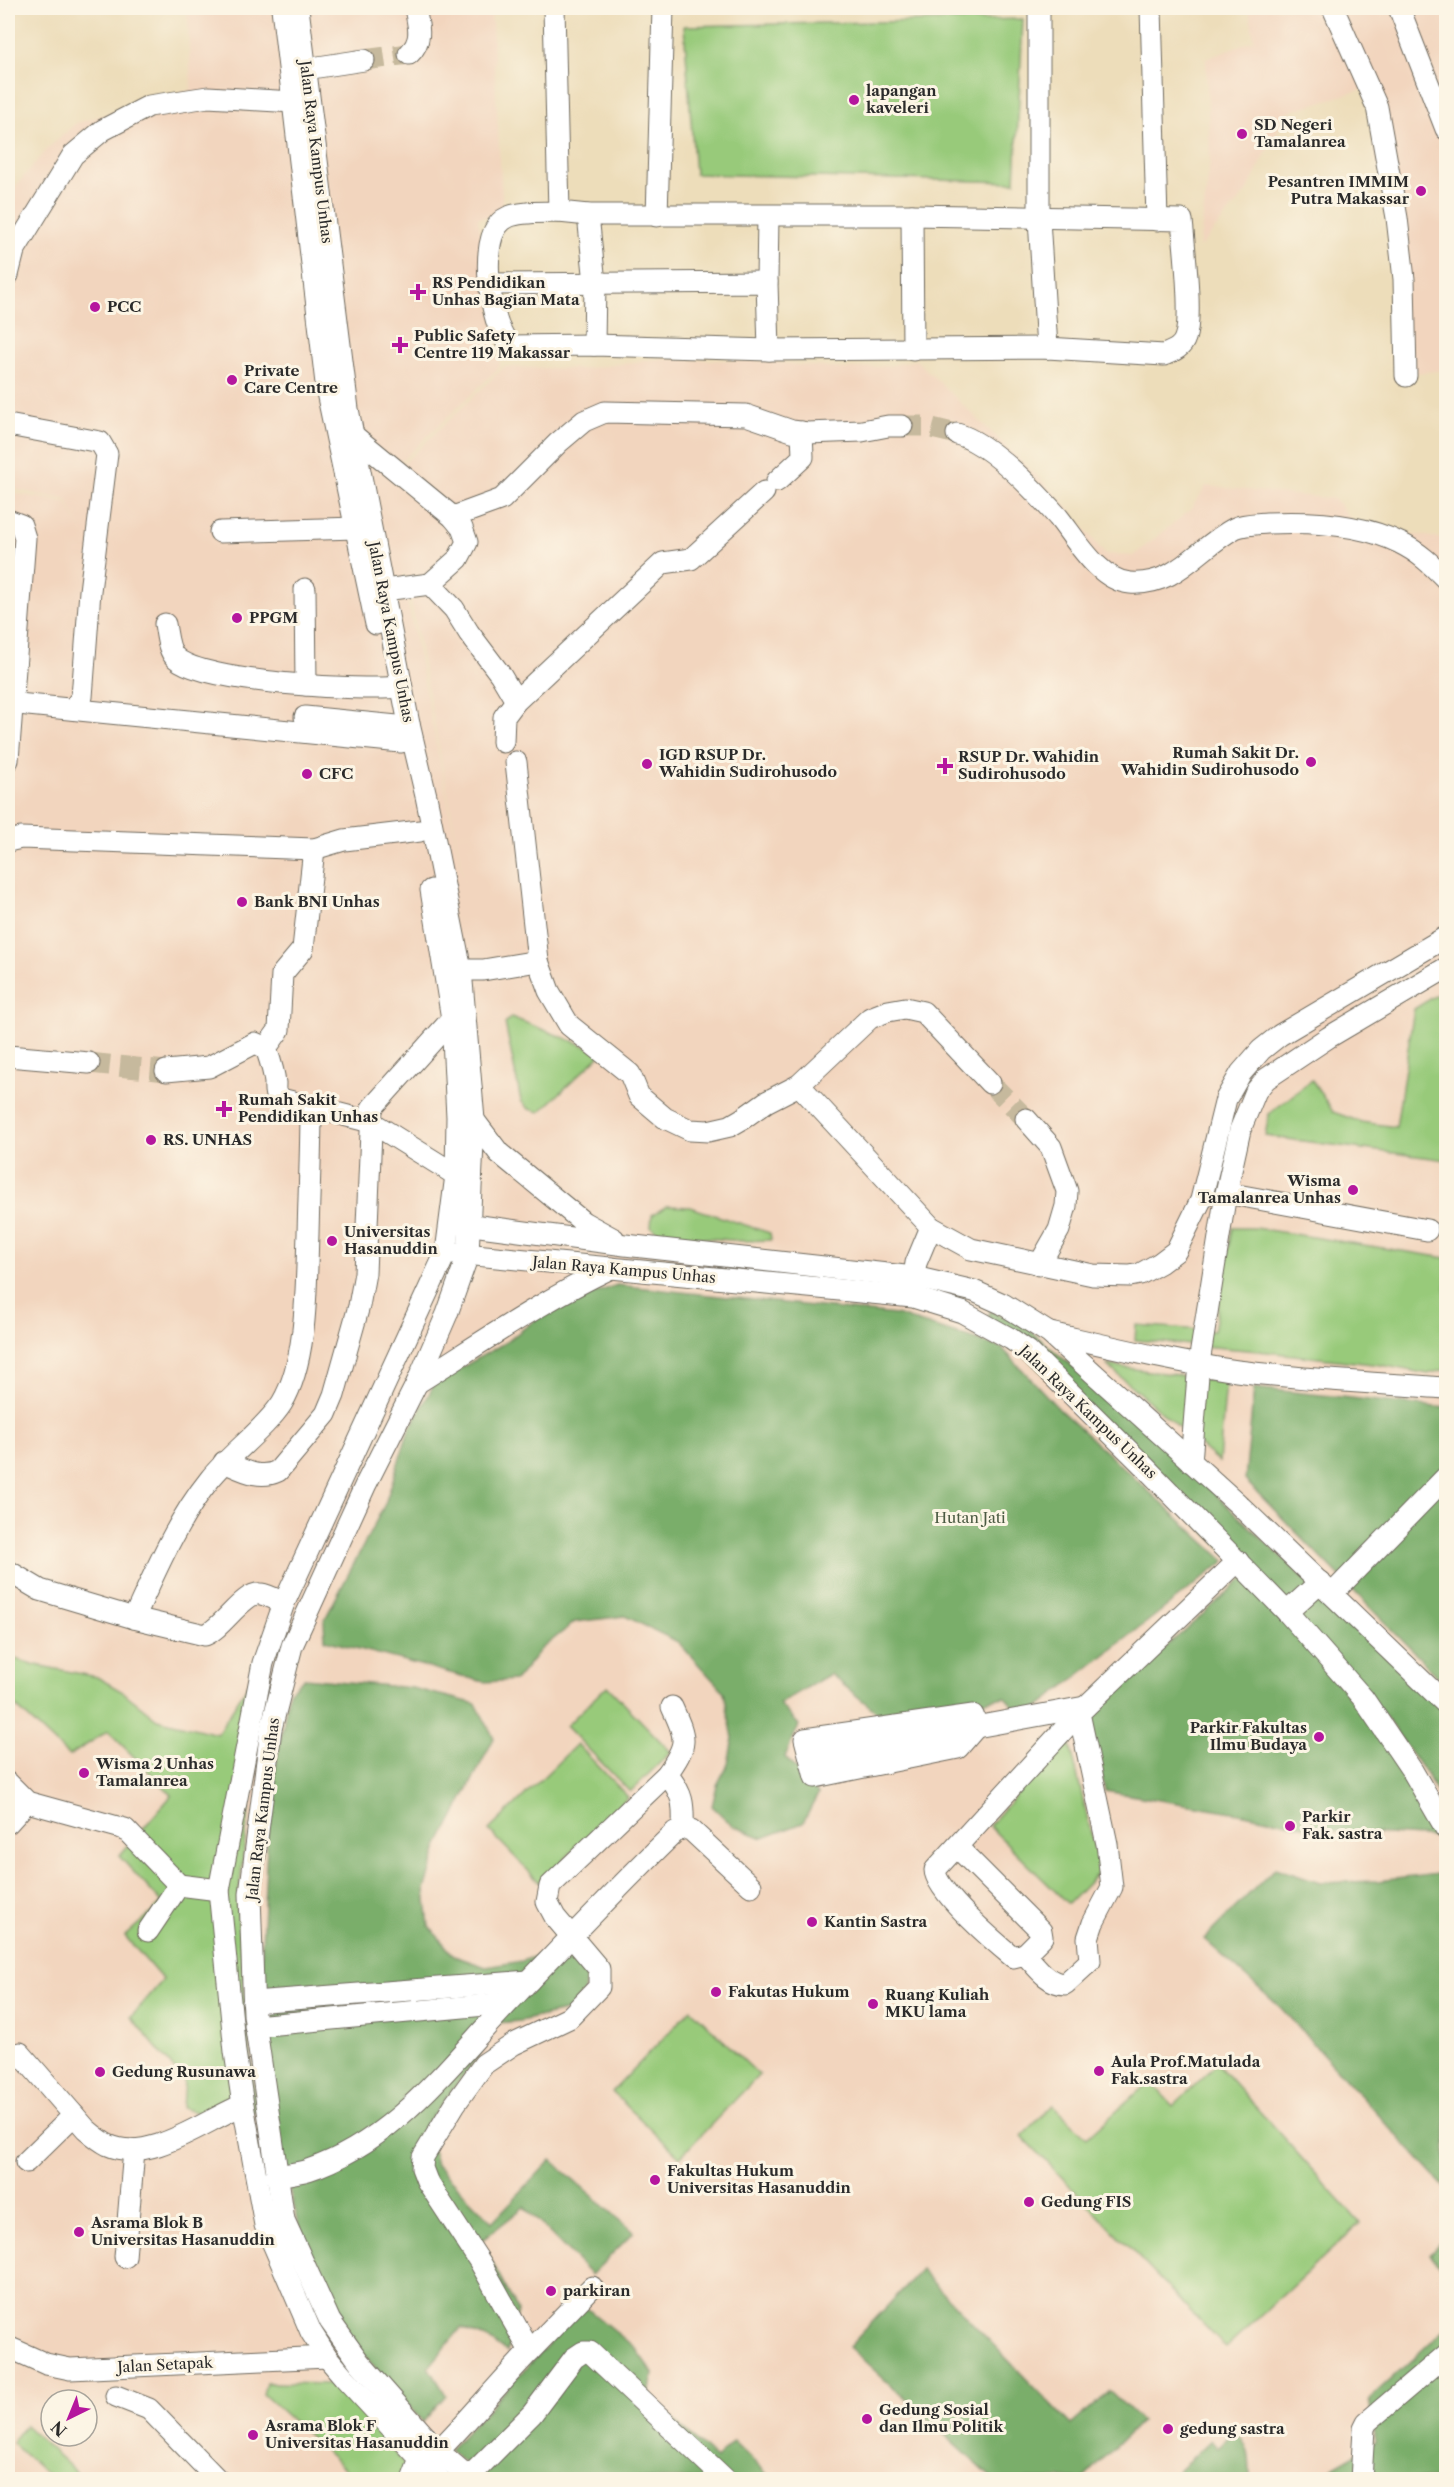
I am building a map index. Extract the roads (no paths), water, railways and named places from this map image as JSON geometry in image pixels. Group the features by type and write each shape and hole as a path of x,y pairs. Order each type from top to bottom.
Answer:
{"street":[{"name":"Jalan Raya Kampus Unhas","path":"282,8 356,528 405,733 420,831 457,980 452,1019 457,1117 456,1174 460,1223 468,1255 447,1314 417,1383 366,1484 292,1646 271,1729 250,1894 255,2026 284,2220 330,2321 360,2363 382,2404"},
{"name":"Jalan Raya Kampus Unhas","path":"298,8 340,410 353,435 384,590 395,687"},
{"path":"409,54 420,37 415,8"},
{"path":"554,8 559,212"},
{"path":"657,216 663,8"},
{"path":"1039,8 1040,219 1047,348"},
{"path":"1151,8 1157,220"},
{"path":"1333,8 1377,107 1397,218 1404,279 1407,376"},
{"path":"1398,8 1446,129"},
{"path":"305,69 363,60"},
{"path":"8,275 14,251 73,156 103,130 149,106 208,97 294,102"},
{"path":"559,212 588,215 657,216 912,215 1182,220 1187,305 1186,337 1179,348 1164,355 1047,348 769,351 594,345 509,346 498,324 491,284 488,257 491,239 498,224 509,216 559,212"},
{"path":"588,215 595,283 594,345"},
{"path":"912,215 913,350"},
{"path":"768,216 769,351"},
{"path":"491,284 767,282"},
{"path":"453,517 502,499 575,428 604,412 746,415 792,431 802,432 862,431 902,426"},
{"path":"8,425 100,442 107,454 77,703"},
{"path":"503,742 504,717 516,701 663,563 691,559 803,457 802,432"},
{"path":"957,434 975,441 1023,480 1057,516 1092,561 1113,577 1128,583 1161,580 1175,573 1219,538 1238,527 1297,522 1364,531 1400,542 1425,557 1446,579"},
{"path":"353,435 453,517 462,528 467,542 458,559 430,584 384,590"},
{"path":"8,520 21,525 25,538 10,703 8,760"},
{"path":"220,532 356,528"},
{"path":"430,584 454,609 500,674 516,701"},
{"path":"305,589 306,685"},
{"path":"165,624 173,655 180,661 199,668 236,677 306,685 395,687"},
{"path":"10,703 77,703 405,733"},
{"name":"Jalan Raya Kampus Unhas","path":"405,733 426,796 457,980 474,1120 460,1223 283,1605 263,1663 219,1890 235,2052 265,2225 311,2332 327,2357 382,2404 429,2455 471,2478"},
{"path":"516,762 538,961 549,991 569,1025 630,1074 639,1096 665,1118 680,1126 701,1132 730,1126 798,1085 870,1018 905,1008 923,1012 990,1083"},
{"path":"8,841 21,838 314,849 344,840 420,831"},
{"path":"266,1048 279,1030 282,974 303,950 314,849"},
{"path":"798,1085 931,1227 971,1249 1039,1265 1093,1275 1140,1274 1176,1251 1198,1208 1226,1099 1241,1073 1261,1050 1280,1035 1446,937"},
{"path":"457,980 483,970 538,961"},
{"path":"1191,1462 1199,1363 1226,1193 1246,1111 1256,1091 1266,1079 1329,1037 1446,968"},
{"path":"224,1462 256,1475 279,1471 322,1420 332,1402 359,1306 365,1273 372,1115 452,1019"},
{"path":"166,1071 209,1067 255,1043 266,1048 271,1063 274,1093 277,1098 311,1107 372,1115"},
{"path":"8,1056 88,1063"},
{"path":"275,1086 372,1115 456,1174"},
{"path":"134,1618 179,1525 205,1486 224,1462 281,1404 300,1351 306,1273 311,1107"},
{"path":"1026,1119 1051,1147 1067,1191 1066,1206 1059,1230 1039,1265"},
{"path":"474,1120 499,1154 583,1222 625,1245"},
{"path":"1226,1193 1427,1230"},
{"name":"Jalan Raya Kampus Unhas","path":"460,1223 625,1245 914,1277 974,1291 1020,1314 1049,1333 1326,1588 1446,1704"},
{"path":"914,1277 916,1263 931,1227"},
{"name":"Jalan Raya Kampus Unhas","path":"446,1252 913,1297 962,1312 989,1326 1028,1351 1287,1612 1373,1712 1446,1829"},
{"path":"417,1383 533,1310 574,1286 612,1268"},
{"path":"1049,1333 1179,1361 1235,1370 1299,1378 1446,1388"},
{"path":"1287,1612 1326,1588 1446,1477"},
{"path":"957,1847 1041,1931 1042,1937 1024,1954 1013,1957 979,1928 936,1878 935,1870 1082,1710 1238,1561"},
{"path":"8,1571 40,1590 134,1618 205,1635 214,1631 250,1595 261,1594 306,1615"},
{"path":"530,2351 480,2262 427,2181 422,2163 423,2157 449,2114 484,2064 514,2044 569,2018 599,1987 599,1969 555,1917 547,1902 550,1886 667,1774 680,1755 684,1734 672,1707"},
{"path":"812,1757 977,1726 1082,1710"},
{"path":"1024,1954 1050,1980 1058,1984 1065,1984 1090,1962 1088,1938 1093,1923 1112,1887 1107,1844 1082,1710"},
{"path":"667,1774 679,1790 684,1807 683,1828"},
{"path":"8,1783 27,1802 125,1829 180,1885 219,1890"},
{"path":"8,1823 27,1802"},
{"path":"683,1828 691,1830 751,1886"},
{"path":"276,2176 308,2170 355,2148 395,2121 667,1840 683,1828"},
{"path":"148,1931 180,1885"},
{"path":"253,2002 529,1981"},
{"path":"255,2026 507,2003"},
{"path":"21,2053 86,2129 108,2145 134,2150 164,2144 243,2105"},
{"path":"27,2162 74,2115"},
{"path":"125,2257 134,2150"},
{"path":"412,2480 429,2455 478,2411 502,2380 592,2287"},
{"name":"Jalan Setapak","path":"8,2347 46,2364 70,2369 327,2357"},
{"path":"471,2478 532,2414 574,2358 583,2352 590,2352 726,2480"},
{"path":"1361,2480 1364,2428 1367,2422 1446,2355"},
{"path":"116,2396 149,2409 218,2480"},
{"name":"Jalan Raya Kampus Unhas","path":"429,2455 440,2480"}],"tunnel":[{"path":"364,60 409,54"},
{"path":"902,426 923,426 957,434"},
{"path":"89,1063 166,1071"},
{"path":"990,1083 1026,1119"}],"place":[{"name":"lapangan kaveleri","path":"854,100"},
{"name":"SD Negeri Tamalanrea","path":"1242,134"},
{"name":"Pesantren IMMIM Putra Makassar","path":"1421,191"},
{"name":"RS Pendidikan Unhas Bagian Mata","path":"418,292"},
{"name":"PCC","path":"95,307"},
{"name":"Public Safety Centre 119 Makassar","path":"400,345"},
{"name":"Private Care Centre","path":"232,380"},
{"name":"PPGM","path":"237,618"},
{"name":"Rumah Sakit Dr. Wahidin Sudirohusodo","path":"1311,762"},
{"name":"IGD RSUP Dr. Wahidin Sudirohusodo","path":"647,764"},
{"name":"RSUP Dr. Wahidin Sudirohusodo","path":"945,766"},
{"name":"CFC","path":"307,774"},
{"name":"Bank BNI Unhas","path":"242,902"},
{"name":"Rumah Sakit Pendidikan Unhas","path":"224,1109"},
{"name":"RS. UNHAS","path":"151,1140"},
{"name":"Wisma Tamalanrea Unhas","path":"1353,1190"},
{"name":"Universitas Hasanuddin","path":"332,1241"},
{"name":"Parkir Fakultas Ilmu Budaya","path":"1319,1737"},
{"name":"Wisma 2 Unhas Tamalanrea","path":"84,1773"},
{"name":"Parkir Fak. sastra","path":"1290,1826"},
{"name":"Kantin Sastra","path":"812,1922"},
{"name":"Fakutas Hukum","path":"716,1992"},
{"name":"Ruang Kuliah MKU lama","path":"873,2004"},
{"name":"Aula Prof.Matulada Fak.sastra","path":"1099,2071"},
{"name":"Gedung Rusunawa","path":"100,2072"},
{"name":"Fakultas Hukum Universitas Hasanuddin","path":"655,2180"},
{"name":"Gedung FIS","path":"1029,2202"},
{"name":"Asrama Blok B Universitas Hasanuddin","path":"79,2232"},
{"name":"parkiran","path":"551,2291"},
{"name":"Gedung Sosial dan Ilmu Politik","path":"867,2419"},
{"name":"gedung sastra","path":"1168,2429"},
{"name":"Asrama Blok F Universitas Hasanuddin","path":"253,2435"}],"park label":[{"name":"Hutan Jati","path":"970,1518"}]}
